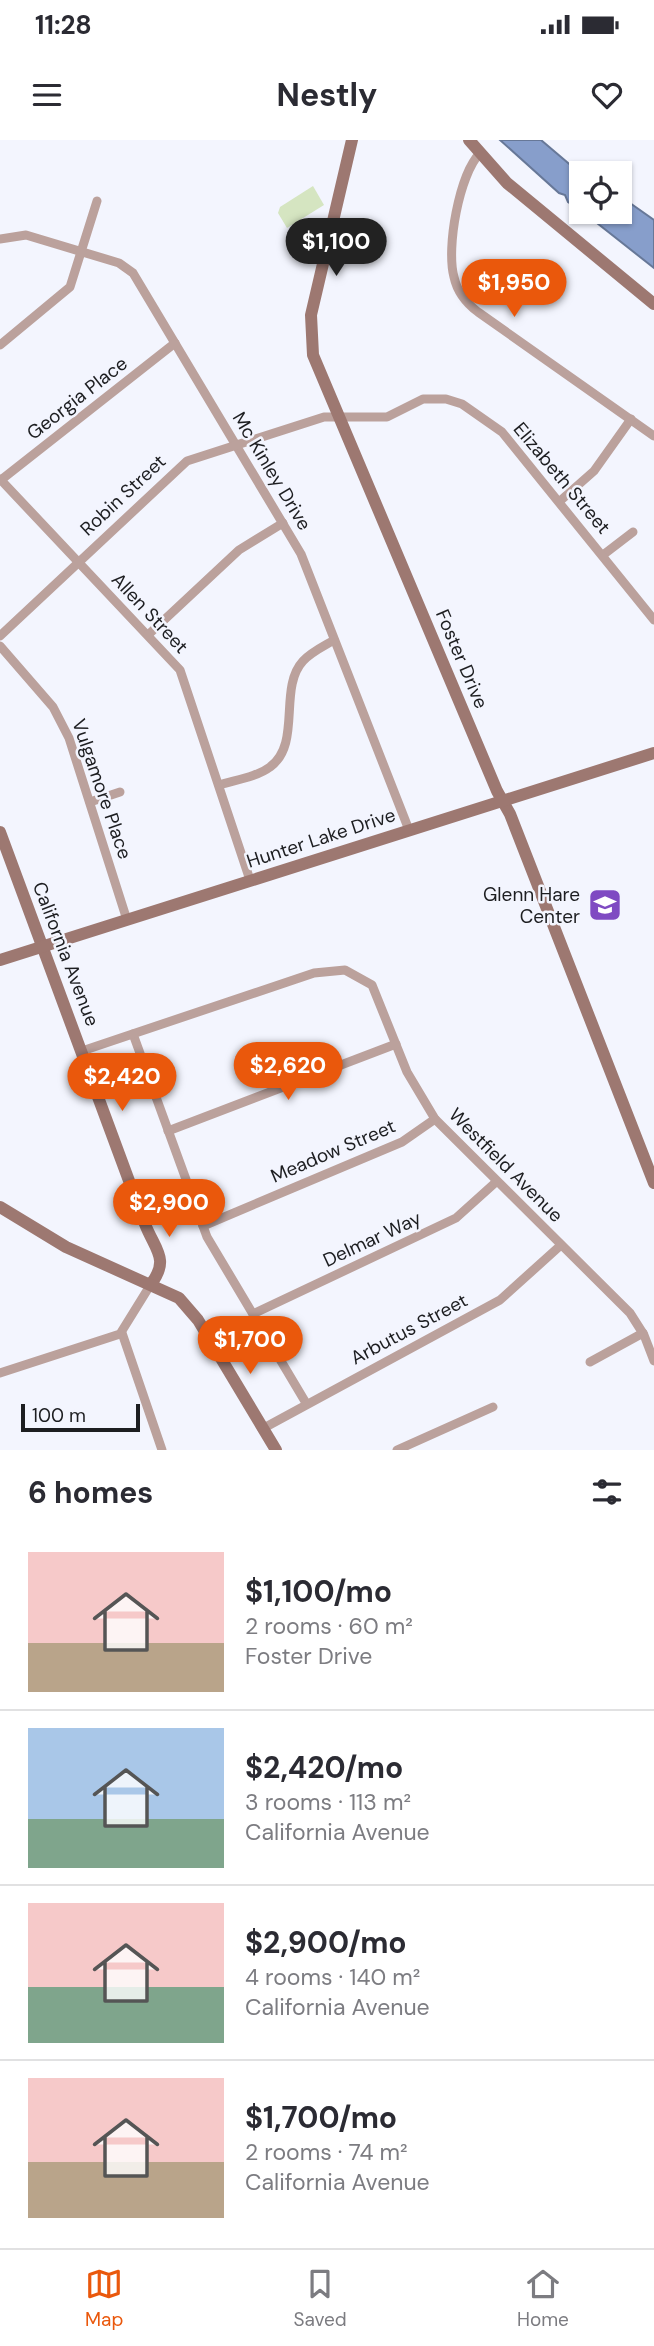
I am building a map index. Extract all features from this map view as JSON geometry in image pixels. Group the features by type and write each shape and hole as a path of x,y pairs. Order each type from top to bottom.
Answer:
{"street":[{"name":"Foster Drive","path":"352,140 309,328 313,355 504,801 654,1183"},
{"path":"469,140 508,183 654,304"},
{"path":"480,153 467,168 461,187 451,258 458,290 478,312 654,436"},
{"path":"0,345 65,294 74,279 97,201"},
{"name":"Mc Kinley Drive","path":"0,239 26,235 119,262 133,273 301,554 409,830"},
{"name":"Georgia Place","path":"0,480 175,343"},
{"name":"Elizabeth Street","path":"338,416 378,419 423,399 454,401 502,432 654,620"},
{"name":"Robin Street","path":"0,636 180,465 324,417 338,416"},
{"path":"560,501 594,471 631,419"},
{"name":"Allen Street","path":"0,480 184,676 250,880"},
{"path":"148,635 239,550 283,523"},
{"path":"603,555 633,532"},
{"path":"645,609 654,601"},
{"path":"219,785 262,772 276,761 284,746 297,669 308,656 334,640"},
{"name":"Vulgamore Place","path":"0,646 42,693 62,722 127,919"},
{"name":"Hunter Lake Drive","path":"0,960 654,753"},
{"path":"90,802 120,792"},
{"name":"California Avenue","path":"0,832 42,947 49,958 145,1224 161,1258 160,1272 151,1284"},
{"name":"Westfield Avenue","path":"82,1051 314,973 336,969 356,973 372,985 414,1088 435,1119 630,1313 643,1333 654,1361"},
{"path":"134,1034 203,1226 306,1404"},
{"path":"168,1131 396,1044"},
{"name":"Meadow Street","path":"203,1226 410,1138 435,1119"},
{"name":"Delmar Way","path":"253,1314 456,1218 496,1182"},
{"path":"2,1212 65,1247 178,1298 198,1320 276,1450"},
{"name":"Arbutus Street","path":"262,1429 500,1300 561,1245"},
{"path":"0,1374 122,1333 151,1284"},
{"path":"122,1333 162,1450"},
{"path":"590,1362 643,1333"},
{"path":"397,1450 493,1407"}],"green space":[{"path":"313,186 324,205 287,228 278,213 280,207"}],"water":[{"path":"500,140 541,140 569,164 569,203 565,195 559,193"},
{"path":"632,204 654,220 654,268 598,224 632,224"}],"place":[{"name":"Glenn Hare Center","path":"605,905"}]}
